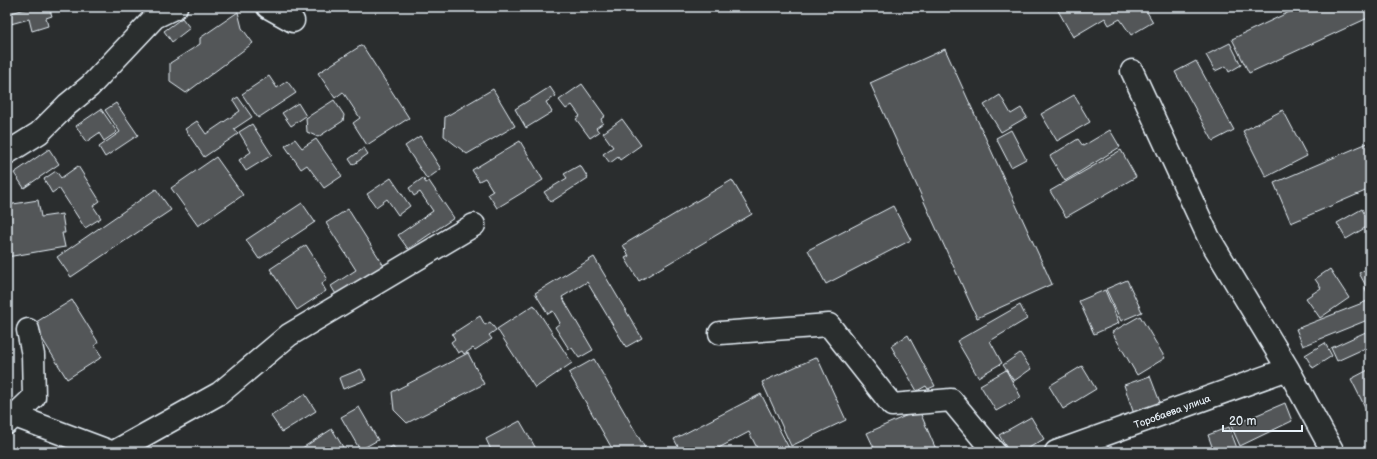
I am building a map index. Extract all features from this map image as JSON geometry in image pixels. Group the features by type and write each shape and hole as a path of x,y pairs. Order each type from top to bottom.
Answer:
{"street":[{"path":"7,153 39,133 67,105 90,86 155,17 176,7"},
{"path":"268,7 293,21"},
{"path":"1132,71 1209,238 1288,369 1333,452"},
{"path":"28,330 33,355 34,397 11,420 112,452 220,393 288,335 474,225"},
{"path":"720,332 829,325 892,405 951,400 994,452"},
{"name":"Торобаева улица","path":"1056,452 1288,369"}],"building":[{"path":"33,7 49,7 52,16 46,18 48,26 32,31 29,19 7,25 7,14"},
{"path":"1056,7 1144,7 1153,22 1131,35 1120,19 1109,25 1105,18 1073,37"},
{"path":"1300,7 1370,7 1370,17 1249,73 1232,39"},
{"path":"238,12 242,28 253,43 186,93 170,82 170,63 200,44 200,38"},
{"path":"182,18 190,28 172,42 164,31"},
{"path":"1230,43 1241,65 1229,72 1226,66 1215,71 1206,55"},
{"path":"362,45 409,118 367,145 353,123 360,118 343,92 335,98 318,73"},
{"path":"945,49 1052,284 977,318 870,83"},
{"path":"1196,61 1234,130 1213,141 1175,72"},
{"path":"269,76 277,88 287,81 296,93 258,118 242,94"},
{"path":"582,84 605,116 601,119 603,123 596,128 599,132 590,138 576,119 580,116 572,105 566,109 559,100"},
{"path":"550,87 556,96 546,102 552,112 526,128 515,109"},
{"path":"493,89 515,126 467,154 444,136 445,117"},
{"path":"1000,95 1011,114 1021,108 1027,117 1001,132 984,105"},
{"path":"1074,95 1090,122 1057,141 1041,114"},
{"path":"238,97 252,117 234,129 238,134 204,157 185,129 197,121 206,134 240,111 233,100"},
{"path":"334,100 344,115 343,121 318,137 307,132 306,118"},
{"path":"116,103 138,135 105,157 99,147 120,132 105,110"},
{"path":"298,103 306,116 291,126 282,113"},
{"path":"101,109 117,132 104,141 99,133 86,142 76,126"},
{"path":"1283,110 1307,156 1266,177 1243,131"},
{"path":"622,119 641,145 620,160 618,157 610,163 603,154 613,147 603,133"},
{"path":"252,124 272,155 246,171 239,160 251,152 239,132"},
{"path":"1011,130 1026,159 1011,167 996,138"},
{"path":"1110,130 1120,147 1065,181 1050,156 1078,139 1083,146"},
{"path":"420,136 441,169 427,179 405,146"},
{"path":"295,139 302,148 316,139 342,176 324,188 307,165 301,169 285,146"},
{"path":"520,141 543,180 497,208 488,194 493,191 485,178 479,181 472,170"},
{"path":"1370,142 1370,189 1291,223 1274,183"},
{"path":"364,148 368,154 353,165 349,159"},
{"path":"49,149 59,164 24,188 14,173"},
{"path":"1121,150 1136,177 1066,217 1050,191"},
{"path":"216,157 243,195 198,226 171,188"},
{"path":"580,165 588,178 551,202 544,192 567,178 564,174"},
{"path":"78,166 100,201 93,206 101,218 85,228 59,188 52,193 44,179 56,171 61,178"},
{"path":"391,178 410,206 398,215 387,199 376,207 367,194"},
{"path":"423,178 426,183 429,181 454,218 408,249 398,235 433,211 420,192 414,196 409,188"},
{"path":"732,180 752,214 639,281 625,258 629,256 623,245"},
{"path":"156,189 171,210 71,277 57,257"},
{"path":"38,200 41,217 62,214 65,233 62,233 65,247 7,257 7,205"},
{"path":"302,203 315,222 259,259 246,240"},
{"path":"893,206 911,240 826,284 808,250"},
{"path":"348,209 384,266 337,296 331,286 356,270 326,223"},
{"path":"1362,209 1370,225 1346,239 1337,223"},
{"path":"306,245 327,278 322,284 326,291 297,310 270,269"},
{"path":"594,257 642,338 626,347 587,282 562,297 593,350 579,358 572,348 569,349 555,327 560,323 553,311 548,314 535,293"},
{"path":"1370,267 1370,284 1366,286 1359,273"},
{"path":"1330,269 1349,298 1320,318 1306,298 1321,288 1315,279"},
{"path":"1127,280 1142,312 1121,321 1106,289"},
{"path":"1370,286 1370,299 1365,288"},
{"path":"1105,290 1119,323 1094,334 1079,301"},
{"path":"72,300 98,342 95,346 102,357 67,379 33,324"},
{"path":"1370,300 1370,319 1303,346 1296,329"},
{"path":"534,305 572,363 535,388 497,329"},
{"path":"1020,305 1027,319 990,341 1002,363 978,377 957,341"},
{"path":"480,316 485,325 490,322 496,330 489,335 492,339 475,350 473,348 464,354 462,351 458,353 451,342 455,339 452,334"},
{"path":"1140,316 1165,358 1137,375 1112,332"},
{"path":"1370,330 1370,346 1337,361 1331,348"},
{"path":"908,335 935,386 928,389 926,386 917,391 891,346"},
{"path":"1325,343 1332,356 1313,368 1305,355"},
{"path":"468,353 484,384 407,423 394,410 392,392"},
{"path":"1020,353 1031,369 1014,381 1003,365"},
{"path":"817,357 846,420 791,446 762,382"},
{"path":"594,359 646,450 643,452 614,452 569,373"},
{"path":"1082,366 1096,389 1063,409 1049,386"},
{"path":"361,369 366,380 343,389 339,378"},
{"path":"1370,369 1370,417 1351,379"},
{"path":"1006,370 1021,397 996,411 980,385"},
{"path":"1150,376 1163,410 1136,420 1124,385"},
{"path":"305,394 316,411 282,432 271,416"},
{"path":"761,394 791,452 759,452 749,432 711,452 681,452 674,439"},
{"path":"1285,403 1292,421 1240,446 1231,426"},
{"path":"359,407 378,440 360,450 341,417"},
{"path":"919,410 935,447 943,451 942,452 876,452 867,433"},
{"path":"1031,417 1044,439 1022,452 1009,452 999,435"},
{"path":"520,421 538,452 512,452 511,450 508,452 492,452 486,439"},
{"path":"1229,427 1237,448 1227,452 1214,452 1208,435"},
{"path":"332,429 346,452 296,452"},
{"path":"393,446 397,452 383,452"}]}
